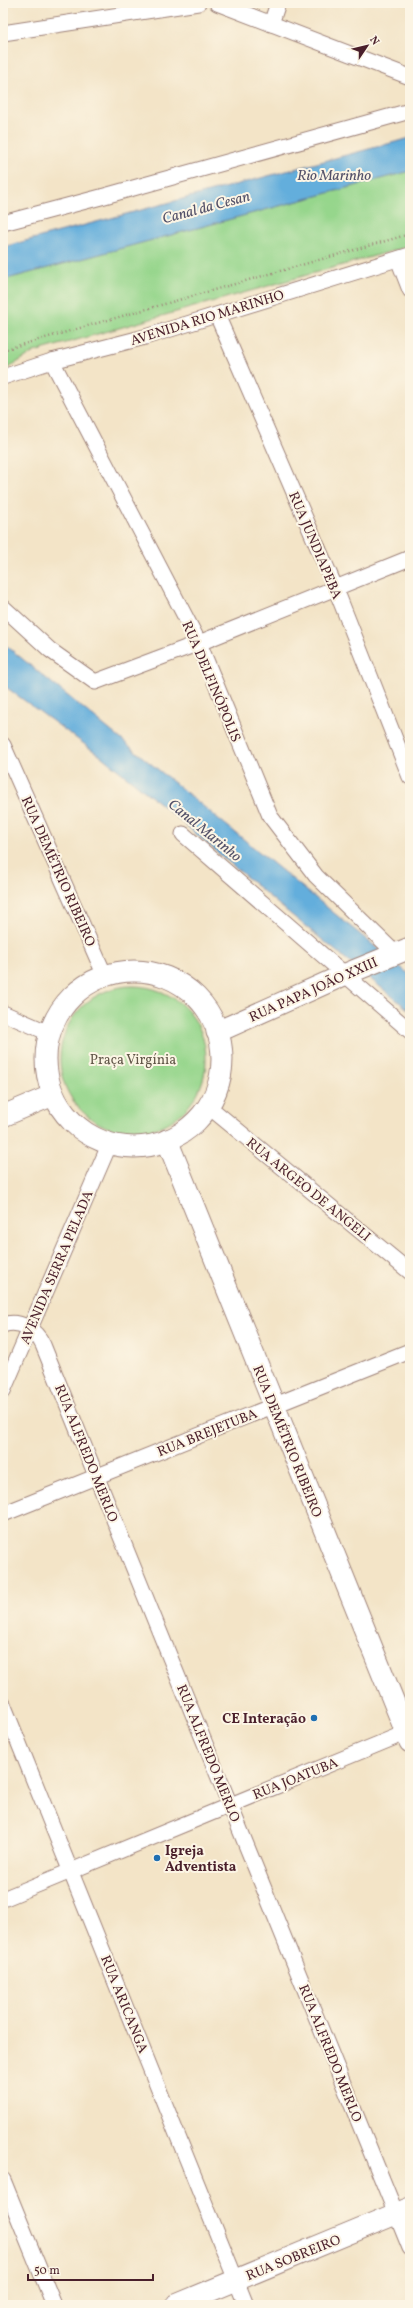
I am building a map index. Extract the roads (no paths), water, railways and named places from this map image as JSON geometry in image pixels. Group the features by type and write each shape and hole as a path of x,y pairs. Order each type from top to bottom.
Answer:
{"street":[{"path":"3,33 197,3"},
{"path":"217,3 410,77"},
{"path":"271,24 278,3"},
{"path":"3,223 410,111"},
{"path":"404,257 410,290"},
{"name":"AVENIDA RIO MARINHO","path":"3,377 52,361 145,337 404,257"},
{"name":"RUA JUNDIAPEBA","path":"217,315 335,587 410,777"},
{"name":"RUA DELFINÓPOLIS","path":"52,361 199,643 270,816 316,876 398,953"},
{"path":"3,607 50,650 95,682 199,643 410,558"},
{"name":"RUA DEMÉTRIO RIBEIRO","path":"3,745 104,976"},
{"path":"183,834 350,972 410,1031"},
{"name":"RUA PAPA JOÃO XXIII","path":"217,1032 350,972 398,953"},
{"path":"136,971 157,974 172,980 186,989 202,1004 217,1032 222,1051 221,1070 217,1089 208,1106 189,1127 166,1140 138,1146 110,1143 92,1136 77,1125 64,1111 53,1095 46,1064 49,1033 58,1014 70,998 86,985 104,976 136,971"},
{"path":"3,1013 49,1033"},
{"path":"3,1116 53,1095"},
{"name":"RUA ARGEO DE ANGELI","path":"208,1106 410,1272"},
{"name":"RUA DEMÉTRIO RIBEIRO","path":"166,1140 409,1735"},
{"name":"AVENIDA SERRA PELADA","path":"3,1391 110,1143"},
{"path":"3,1325 15,1324 30,1329"},
{"name":"RUA ALFREDO MERLO","path":"30,1329 43,1345 230,1805 403,2211 410,2248"},
{"name":"RUA BREJETUBA","path":"3,1514 410,1351"},
{"name":"RUA ARICANGA","path":"3,1704 246,2305"},
{"name":"RUA JOATUBA","path":"3,1899 230,1805 409,1735"},
{"path":"3,2180 54,2305"},
{"name":"RUA SOBREIRO","path":"176,2305 403,2211"}],"water":[{"name":"Rio Marinho","path":"410,138 410,171 3,280 3,247"},
{"name":"Canal Marinho","path":"3,643 410,975 410,1011 278,904 168,810 102,757 3,685"}],"place":[{"name":"CE Interação","path":"314,1718"},
{"name":"Igreja Adventista","path":"157,1858"}],"water label":[{"name":"Canal da Cesan","path":"206,207"}],"park label":[{"name":"Praça Virgínia","path":"133,1059"}]}
